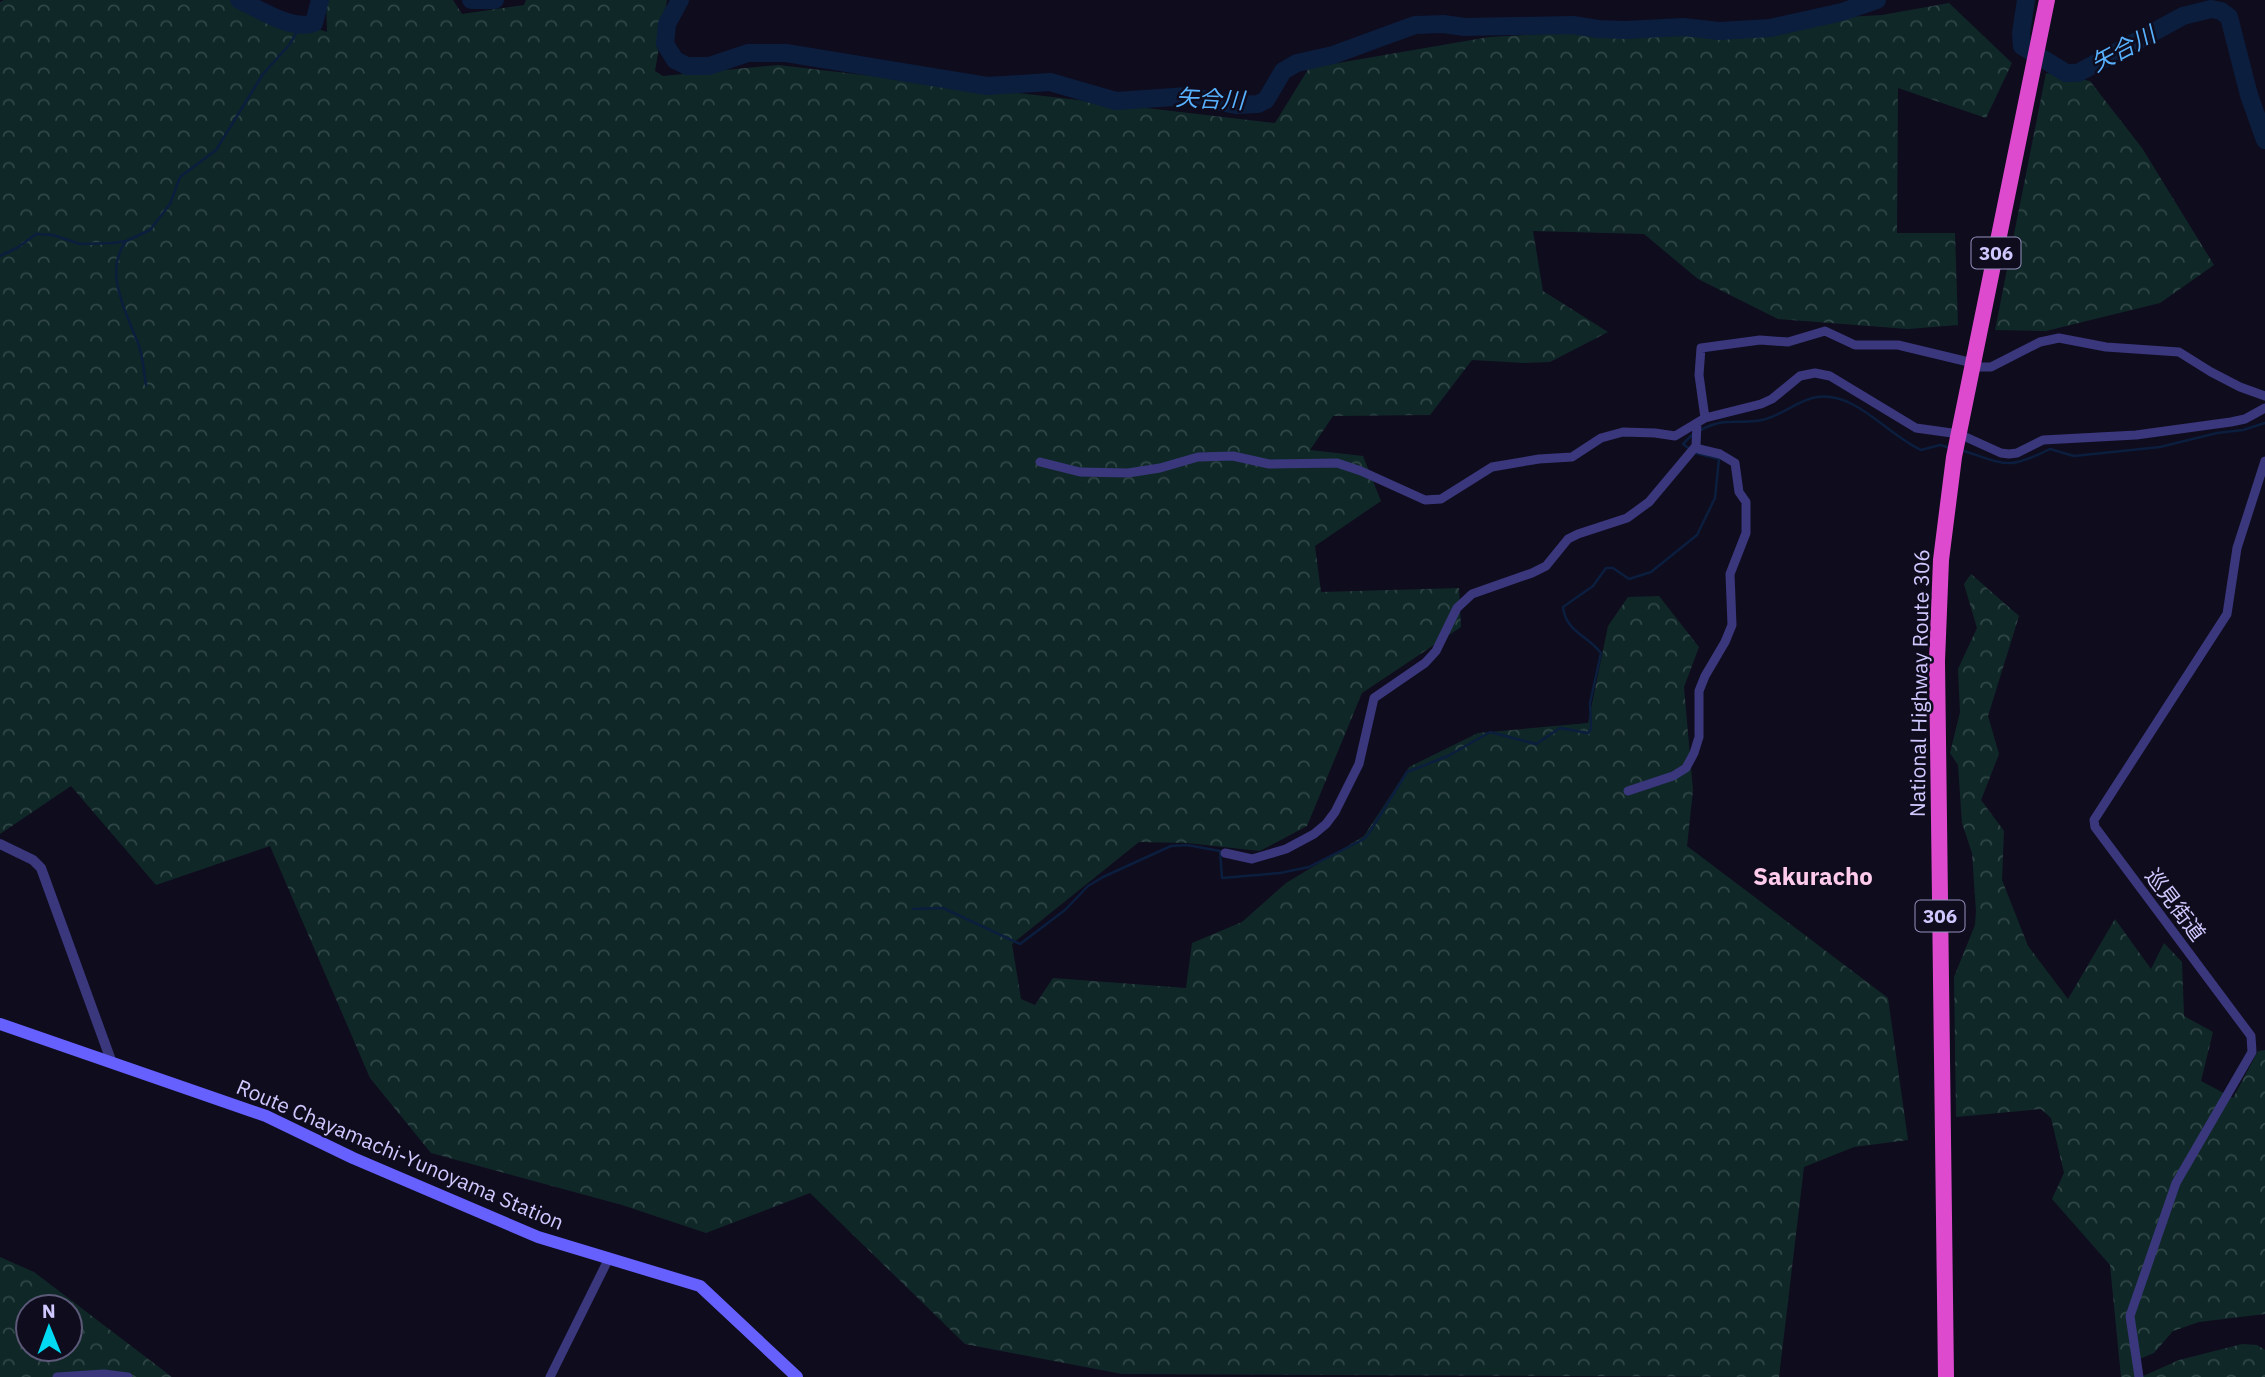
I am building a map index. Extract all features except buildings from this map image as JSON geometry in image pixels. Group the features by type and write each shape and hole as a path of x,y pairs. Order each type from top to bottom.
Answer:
{"highway":[{"name":"National Highway Route 306","path":"1946,1377 1937,661 1941,560 1954,457 2047,0"}],"main road":[{"name":"Route Chayamachi-Yunoyama Station","path":"0,1024 266,1116 353,1158 538,1237 701,1286 797,1377"}],"street":[{"path":"1225,853 1252,859 1286,849 1314,834 1335,812 1359,764 1374,698 1425,663 1436,651 1457,608 1472,594 1546,566 1568,539 1627,518 1649,502 1694,446 1700,422 1701,348 1760,340 1788,342 1825,331 1855,345 1898,345 1973,365 1991,367 2040,342 2059,338 2106,347 2179,352 2211,373 2265,396"},
{"path":"1040,462 1080,472 1128,473 1160,468 1198,457 1233,456 1269,464 1337,463 1425,500 1441,499 1492,467 1539,459 1572,457 1601,438 1623,432 1675,436 1700,422 1761,404 1772,399 1800,376 1815,373 1829,376 1916,428 1958,437 2009,454 2017,453 2043,440 2136,435 2231,422 2245,419 2265,408"},
{"path":"1628,791 1674,776 1686,768 1695,753 1699,737 1699,691 1732,625 1730,574 1746,533 1746,502 1739,492 1735,463 1727,457 1694,446"},
{"name":"巡見街道","path":"2140,1377 2130,1315 2176,1183 2252,1052 2251,1036 2095,827 2094,820 2227,614 2237,548 2265,461"},
{"path":"0,844 33,860 41,868 112,1063"},
{"path":"550,1377 609,1258"},
{"path":"57,1377 104,1374 128,1377"}],"green space":[{"path":"234,0 327,32 326,0 453,0 462,14 524,5 526,0 667,0 655,71 663,76 778,65 1275,123 1309,68 1489,37 1882,15 1949,3 2012,63 1986,118 1898,88 1897,233 1955,233 1958,325 1908,329 1778,319 1698,279 1644,234 1533,231 1543,291 1608,332 1550,362 1472,360 1430,415 1333,416 1310,450 1363,456 1381,501 1315,546 1321,592 1459,588 1461,627 1362,693 1307,826 1260,851 1187,843 1139,842 1012,944 1021,999 1035,1005 1053,978 1186,988 1192,943 1242,922 1286,883 1364,836 1409,767 1478,733 1588,723 1608,626 1628,597 1659,596 1699,647 1684,687 1693,790 1687,846 1888,998 1908,1140 1854,1147 1804,1167 1779,1377 1122,1374 965,1344 810,1193 706,1233 622,1205 431,1153 370,1078 270,846 156,885 71,786 0,834 0,2"},
{"path":"2046,73 2090,81 2142,148 2214,265 2160,303 2046,331 1995,330"},
{"path":"1971,574 2019,616 1988,716 1999,754 1981,800 2004,831 2002,880 2028,946 2068,999 2115,919 2151,969 2164,943 2182,962 2184,1016 2213,1032 2201,1081 2233,1098 2258,1051 2265,1050 2265,1314 2199,1322 2173,1331 2154,1353 2137,1360 2138,1377 2121,1377 2110,1265 2052,1199 2064,1173 2051,1118 2041,1109 1956,1117 1954,977 1975,925 1976,911 1972,853 1962,823 1958,765 1950,753 1960,712 1958,669 1977,628 1964,584"},
{"path":"0,1257 34,1272 62,1293 14,1293 14,1363 84,1363 84,1310 172,1377 0,1377"},
{"path":"2242,1344 2257,1345 2265,1350 2265,1377 2141,1377 2179,1360"}],"waterway":[{"name":"矢合川","path":"239,0 286,22 305,25 314,23 320,0"},
{"name":"矢合川","path":"471,0 495,0"},
{"name":"矢合川","path":"680,0 667,24 665,44 675,60 687,66 709,66 748,53 786,53 987,86 1050,82 1116,101 1188,96 1236,105 1258,104 1266,100 1283,71 1297,63 1333,55 1415,25 1573,25 1625,30 1683,27 1719,31 1770,28 1842,12 1877,0"},
{"name":"矢合川","path":"2026,0 2021,33 2022,46 2066,73 2078,73 2183,16 2211,9 2221,11 2229,17 2249,95 2265,140"},
{"path":"0,256 36,234 53,235 80,244 113,243 126,241 150,230 170,204 180,177 216,150 263,74 290,44 301,25"},
{"path":"126,241 119,253 117,280 119,294 140,351 146,385"},
{"path":"1699,431 1724,422 1762,420 1810,399 1832,397 1859,408 1921,450 1940,445 1951,448"},
{"path":"1961,450 1997,462 2014,463 2050,449 2074,456 2160,447 2265,423"},
{"path":"913,909 943,908 1020,944 1065,910 1088,886 1171,846 1187,845 1220,851 1222,878 1280,873 1309,867 1364,839 1407,772 1448,756 1490,732 1536,744 1560,728 1588,733 1591,729 1590,703 1601,653 1568,622 1563,607 1593,586 1606,568 1613,568 1629,579 1651,572 1697,535 1715,498 1719,459 1695,453 1683,444 1693,434"}],"district":[{"name":"Sakuracho","path":"1813,877"}]}
